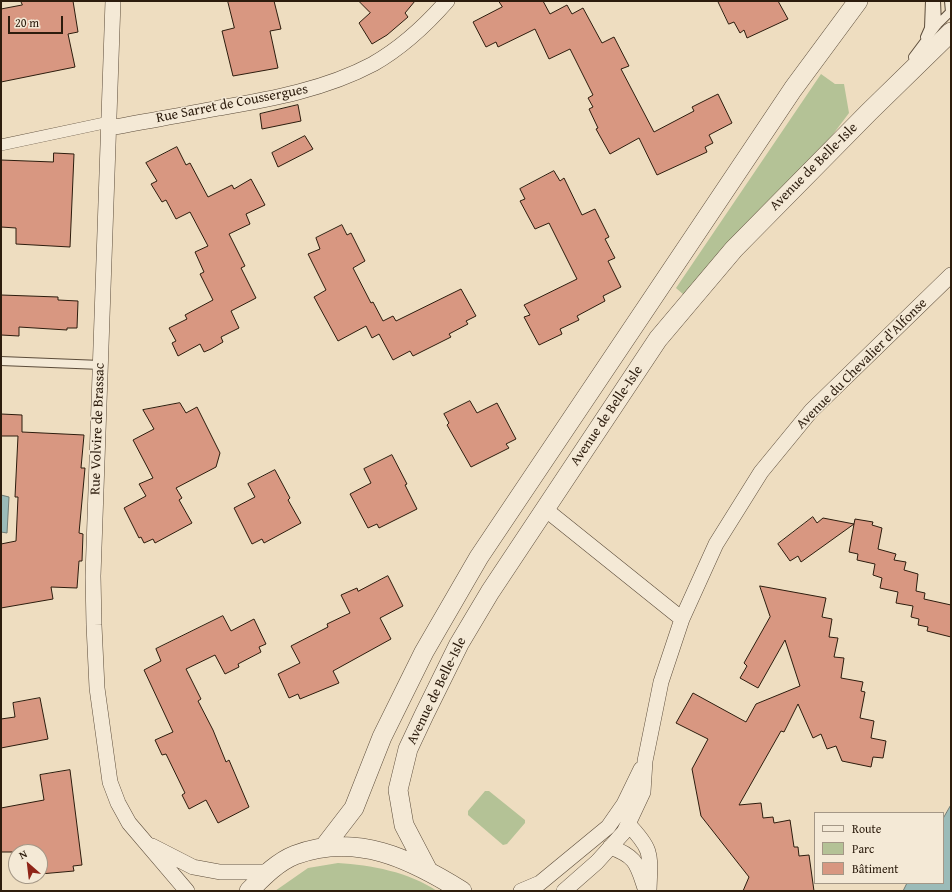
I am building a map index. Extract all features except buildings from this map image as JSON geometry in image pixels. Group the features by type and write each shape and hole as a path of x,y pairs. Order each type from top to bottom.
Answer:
{"street":[{"name":"Rue Volvire de Brassac","path":"113,1 93,576 97,688 110,782 118,803 129,823 187,891"},
{"name":"Rue Sarret de Coussergues","path":"109,125 269,100 330,83 374,63 412,36 432,18 447,1"},
{"name":"Avenue de Belle-Isle","path":"324,847 354,808 382,738 424,652 479,557 793,89 858,1"},
{"name":"Avenue de Belle-Isle","path":"427,869 404,825 398,790 408,749 459,644 490,592 658,340 734,249 869,112 944,29"},
{"path":"1,145 109,125"},
{"name":"Avenue du Chevalier d'Alfonse","path":"564,891 610,847 624,832 628,824 642,792 645,761 661,682 682,619 716,544 761,472 811,411 951,275"},
{"path":"545,509 682,619"},
{"name":"Avenue du Chevalier d'Alfonse","path":"521,891 540,883 608,827 624,804 645,761"},
{"path":"628,824 643,840 649,852 648,891"},
{"name":"Rue Volvire de Brassac","path":"148,844 193,867 220,872 268,872"},
{"path":"249,891 268,872 294,856 324,847 360,847 394,856 427,869 462,891"},
{"path":"610,847 626,852 636,863 648,891"}],"lane":[{"path":"921,47 929,28 930,1"},
{"path":"936,1 944,29"},
{"path":"869,112 921,47 944,29 950,12 949,1"},
{"path":"1,361 101,365"}],"green space":[{"path":"821,74 835,84 844,84 849,113 828,141 684,295 676,288"},
{"path":"485,791 489,791 525,820 525,823 507,844 503,845 468,815 468,811"},
{"path":"338,863 376,868 402,874 426,884 437,891 275,891 308,868"}],"water":[{"path":"1,495 9,497 7,533 1,532"},
{"path":"951,805 951,891 903,891 906,884 944,884 944,817"}]}
